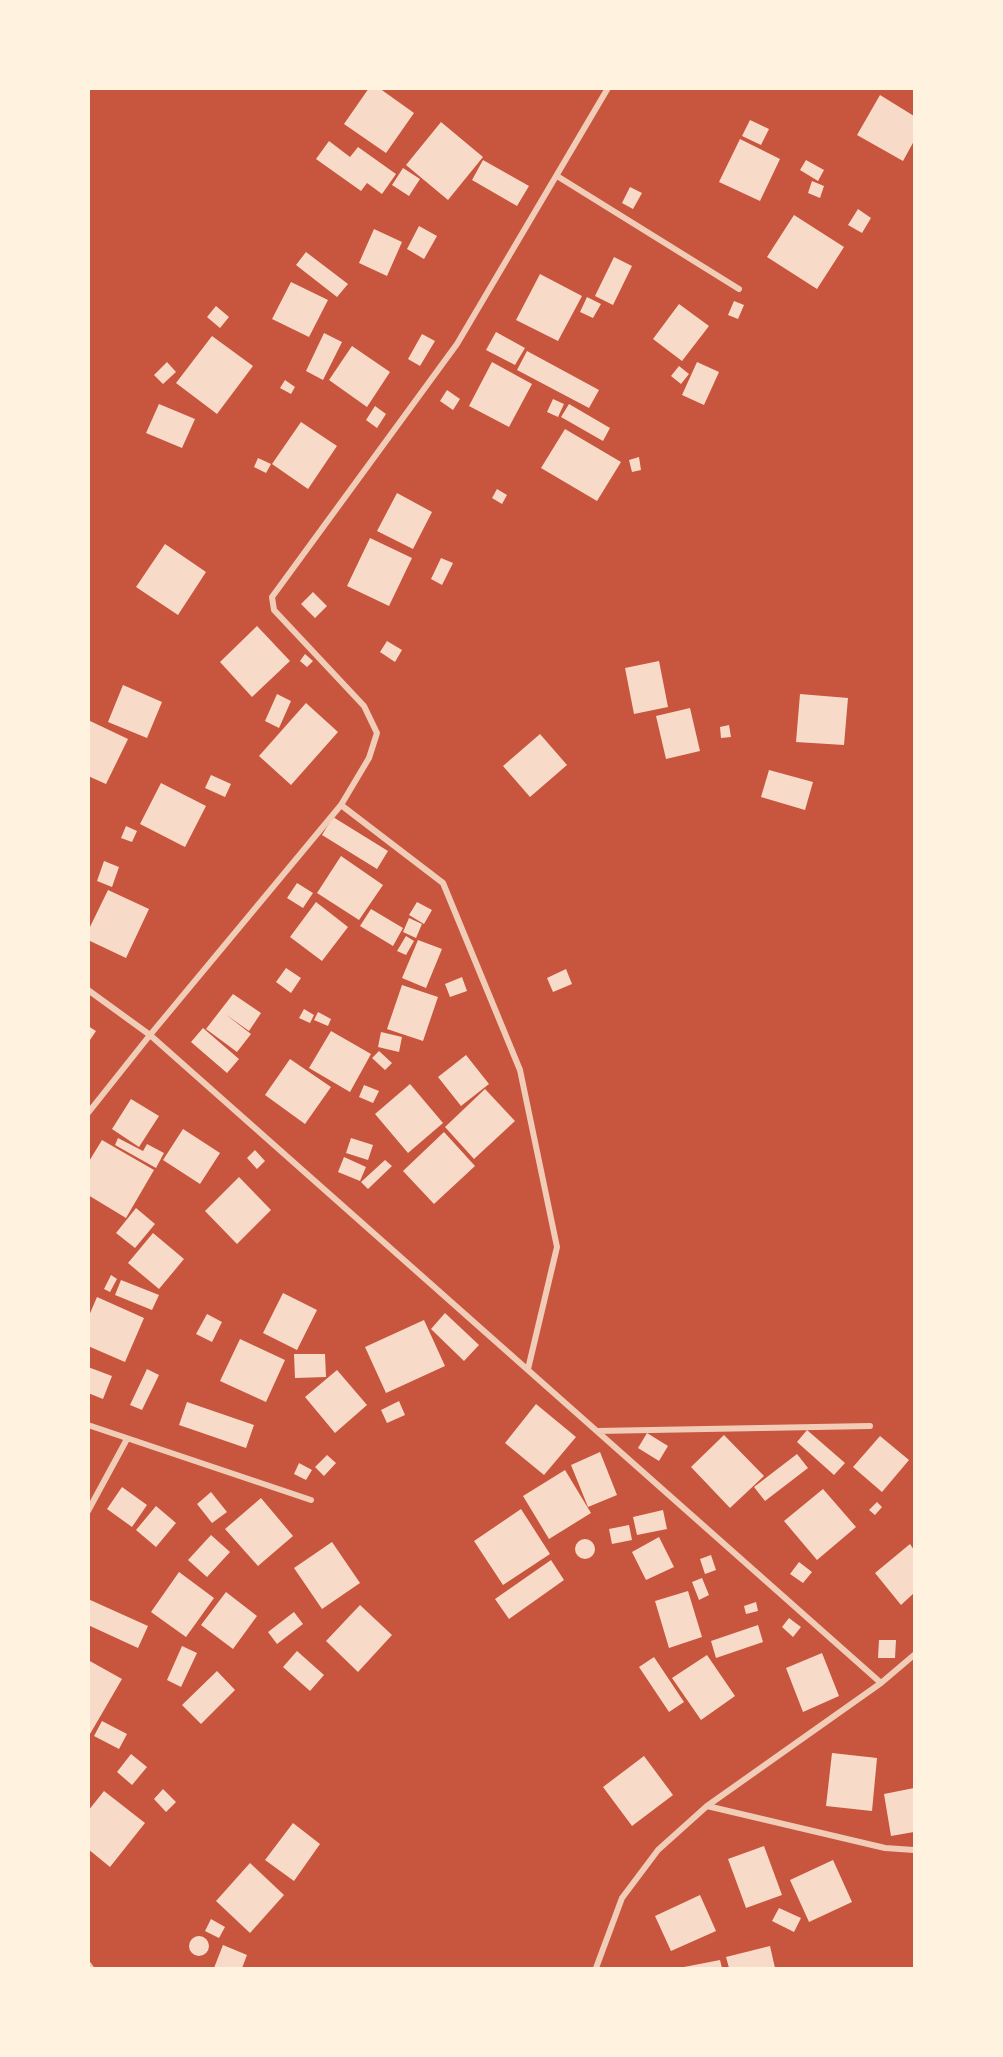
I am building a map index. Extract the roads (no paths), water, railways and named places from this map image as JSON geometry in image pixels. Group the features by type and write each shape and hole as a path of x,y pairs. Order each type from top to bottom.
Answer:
{"street":[{"path":"88,1113 341,805 369,758 377,733 364,706 274,610 272,597 458,344 608,88"},
{"path":"556,176 739,289"},
{"path":"341,805 443,883 520,1070 557,1247 528,1369"},
{"path":"88,990 150,1035 880,1683"},
{"path":"88,1425 311,1500"},
{"path":"597,1431 870,1426"},
{"path":"88,1511 127,1439"},
{"path":"596,1968 622,1898 658,1850 707,1806 880,1683 915,1654"},
{"path":"707,1806 885,1848 915,1850"},
{"path":"88,1964 91,1968"}]}
